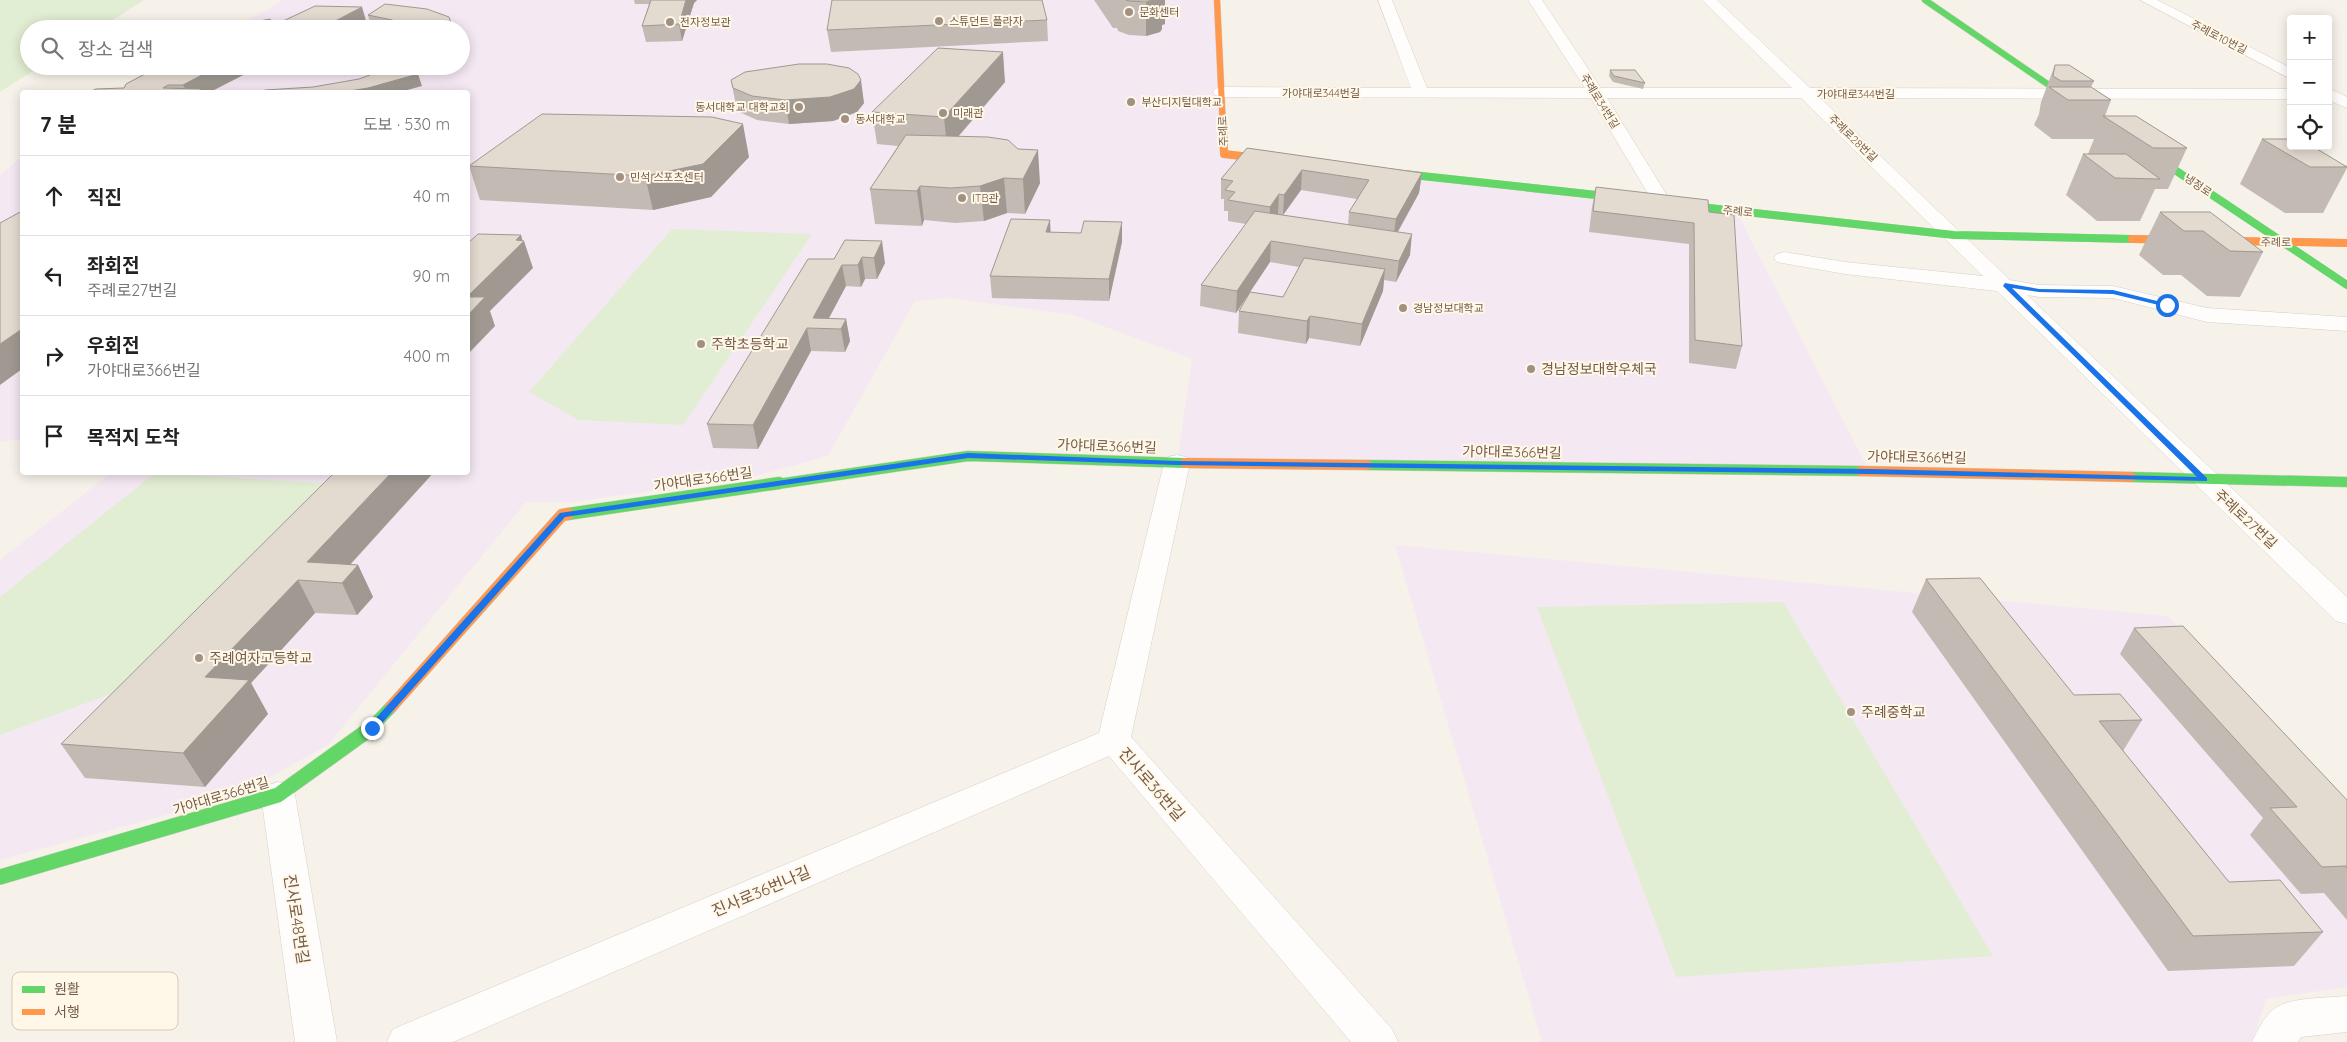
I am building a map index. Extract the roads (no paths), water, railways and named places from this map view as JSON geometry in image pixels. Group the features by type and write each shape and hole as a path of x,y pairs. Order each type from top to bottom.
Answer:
{"street":[{"name":"주례로","path":"1217,0 1224,154 1293,162"},
{"path":"1385,0 1422,93"},
{"name":"주례로34번길","path":"1535,0 1596,93 1662,202"},
{"name":"주례로28번길","path":"1709,0 1954,234"},
{"path":"1925,0 2087,110"},
{"name":"주례로10번길","path":"2147,0 2287,72"},
{"name":"가야대로344번길","path":"1221,92 2287,94"},
{"path":"2332,94 2347,94"},
{"path":"2332,96 2347,103"},
{"name":"냉정로","path":"2136,144 2347,285"},
{"name":"주례로","path":"1371,170 1954,234 2347,243"},
{"name":"주례로27번길","path":"1954,234 2204,480 2347,614"},
{"path":"1784,258 1845,268 2039,290 2095,290 2125,293 2192,312 2216,316 2347,324"},
{"name":"가야대로366번길","path":"0,877 278,795 372,728 562,515 968,456 1177,463 1870,471 2347,482"},
{"name":"진사로36번길","path":"1177,463 1114,740 1377,1042"},
{"name":"진사로36번나길","path":"408,1042 1114,740"},
{"name":"진사로48번길","path":"278,795 316,1042"},
{"path":"2272,1042 2290,1020 2347,1014"}],"place":[{"name":"문화센터","path":"1129,12"},
{"name":"스튜던트 플라자","path":"939,21"},
{"name":"전자정보관","path":"670,22"},
{"name":"부산디지털대학교","path":"1131,102"},
{"name":"동서대학교 대학교회","path":"799,107"},
{"name":"미래관","path":"943,113"},
{"name":"동서대학교","path":"845,119"},
{"name":"민석 스포츠센터","path":"620,177"},
{"name":"ITB관","path":"962,198"},
{"name":"경남정보대학교","path":"1403,308"},
{"name":"주학초등학교","path":"701,344"},
{"name":"경남정보대학우체국","path":"1531,369"},
{"name":"주례여자고등학교","path":"199,658"},
{"name":"주례중학교","path":"1851,712"}]}
